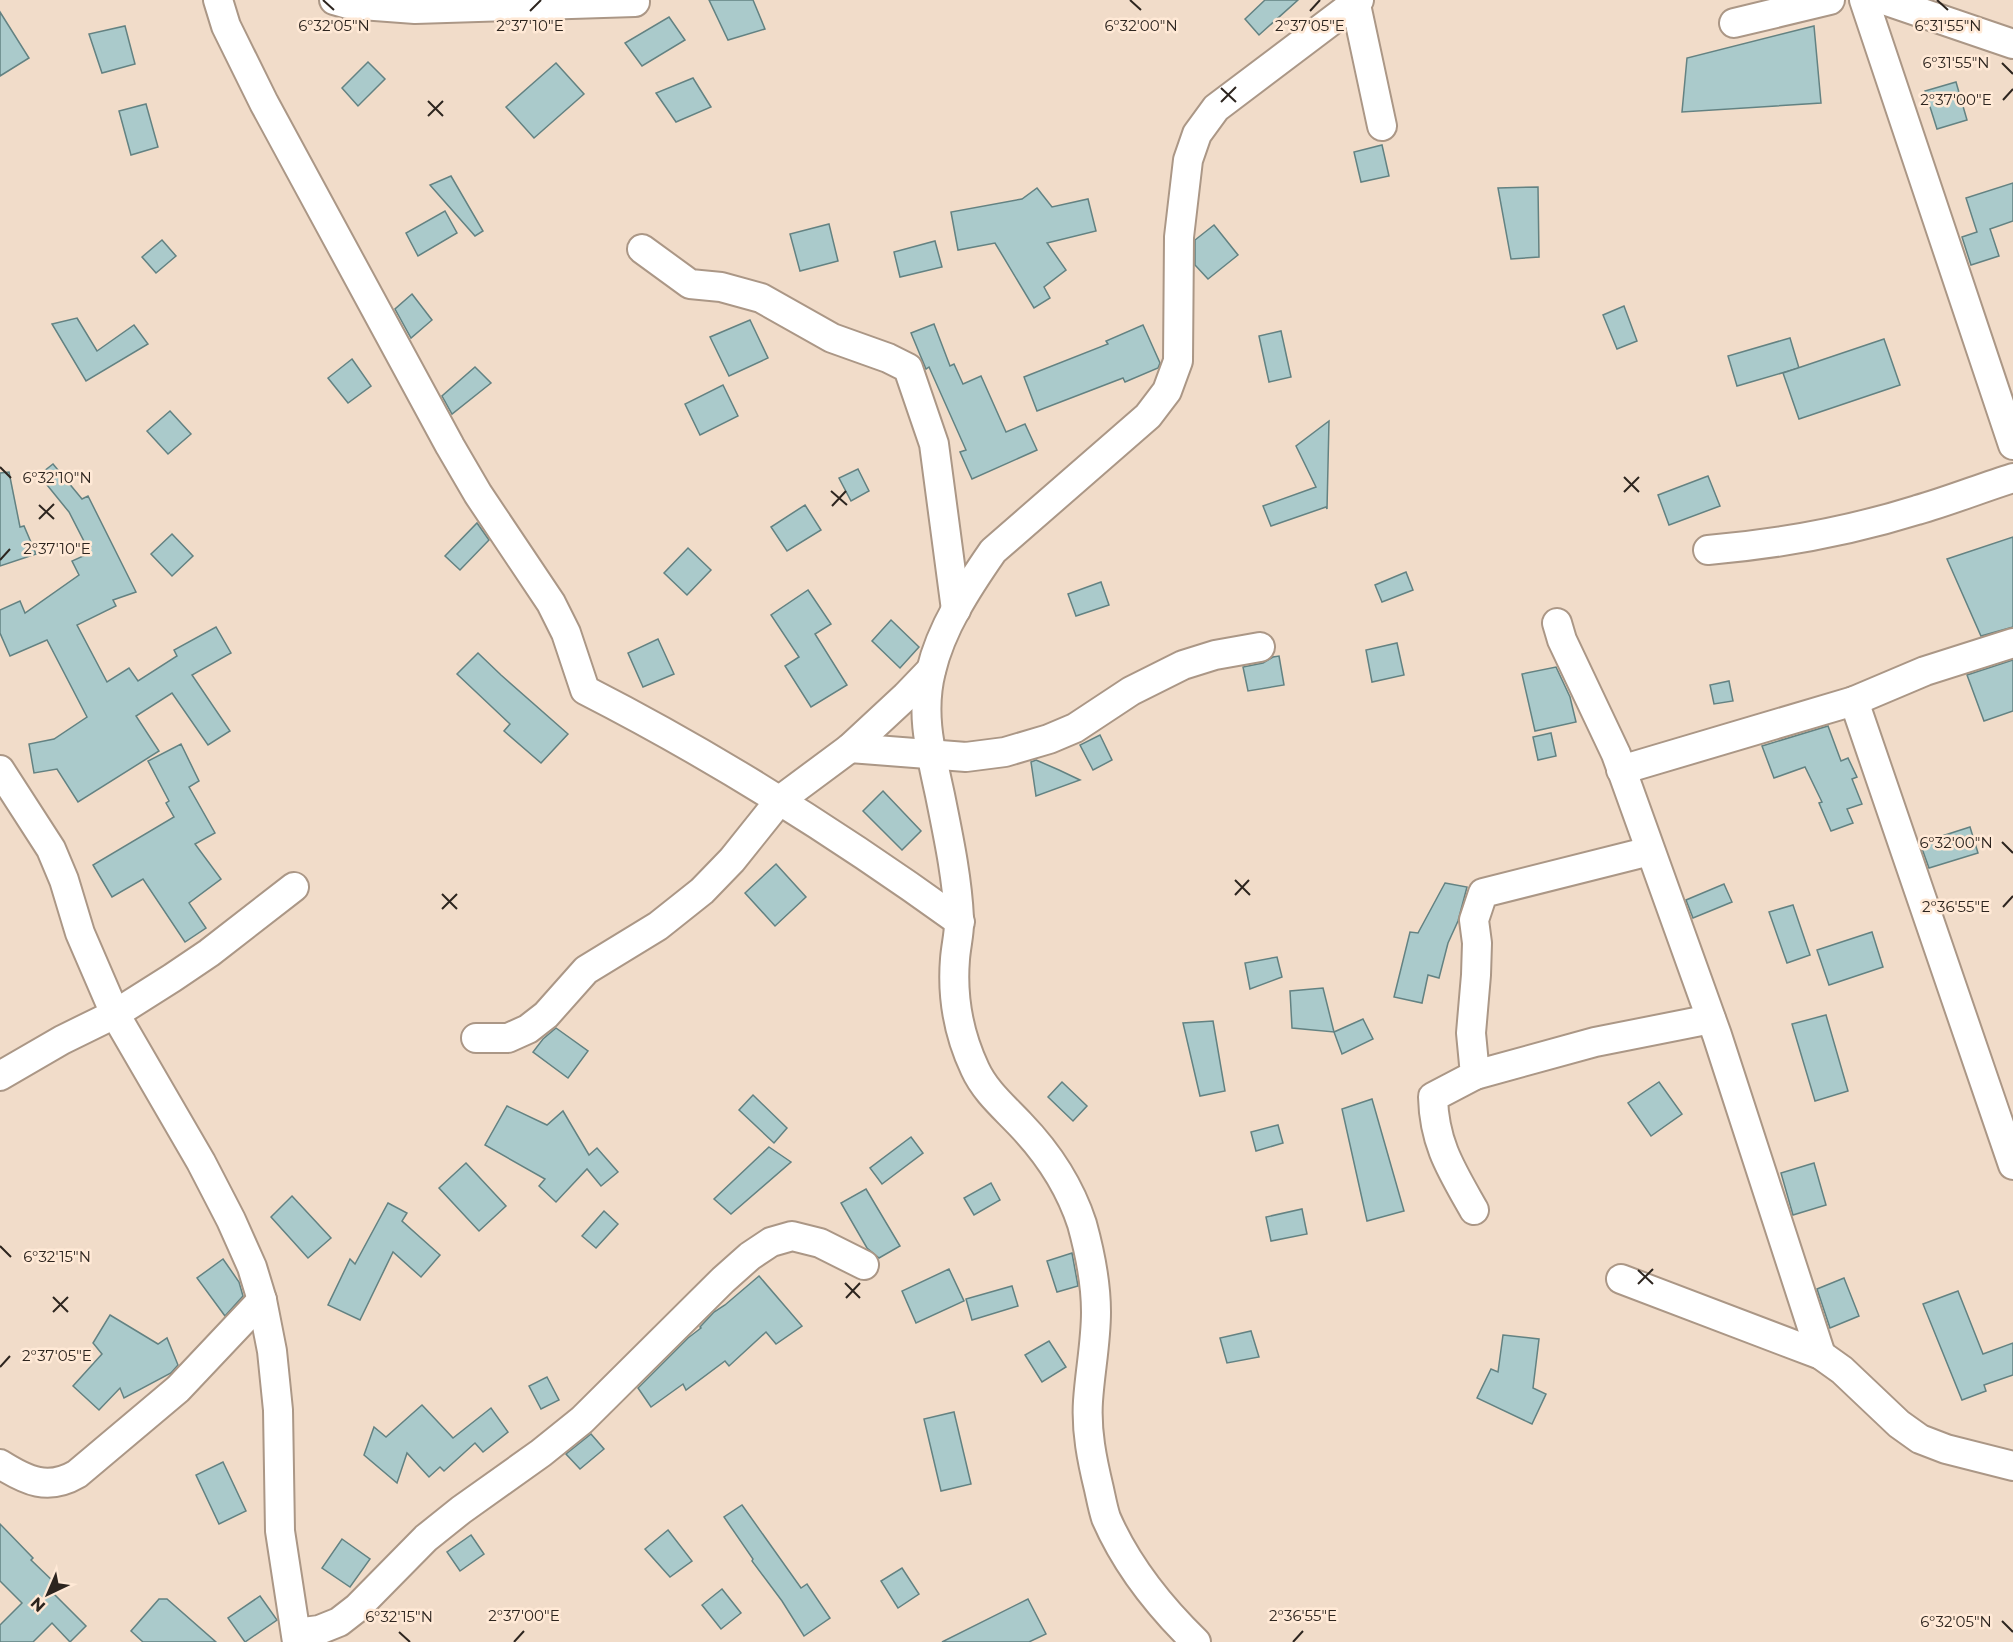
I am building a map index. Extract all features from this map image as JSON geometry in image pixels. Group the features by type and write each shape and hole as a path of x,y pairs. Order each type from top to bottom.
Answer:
{"street":[{"path":"218,0 226,26 264,103 450,446 478,494 551,603 566,633 585,690 780,800 899,878 960,922"},
{"path":"334,0 348,4 415,9 635,2"},
{"path":"1734,23 1830,0"},
{"path":"1864,0 2013,445"},
{"path":"1884,0 2013,44"},
{"path":"1196,1642 1135,1571 1106,1516 1092,1460 1088,1431 1088,1401 1096,1313 1093,1268 1081,1222 1066,1187 1043,1151 987,1087 976,1071 964,1042 953,981 960,922 956,880 930,754 927,698 931,670 956,610 993,551 1148,416 1167,392 1178,361 1179,237 1188,160 1197,134 1216,108 1357,1 1382,126"},
{"path":"642,249 690,284 721,287 761,298 832,339 888,358 908,368 934,444 956,610"},
{"path":"1708,550 1758,544 1868,523 1915,511 2013,478"},
{"path":"1557,623 1562,640 1608,736 1711,1019 1821,1355"},
{"path":"1621,770 1854,701 1925,671 2013,643"},
{"path":"850,748 966,757 1005,752 1049,739 1075,728 1131,692 1183,665 1215,655 1260,647"},
{"path":"476,1038 508,1038 528,1029 546,1015 586,970 658,926 702,891 732,860 780,800 850,748 931,670"},
{"path":"1854,701 2013,1165"},
{"path":"0,770 51,849 64,880 80,933 115,1014 201,1162 252,1267 262,1300 272,1351 278,1410 280,1531 296,1637 339,1622 357,1608 426,1538 582,1420 723,1280 750,1256 771,1242 792,1236 801,1238 820,1243 864,1265"},
{"path":"1475,1075 1471,1034 1477,944 1474,920 1483,893 1650,851"},
{"path":"0,1076 62,1040 115,1014 209,953 294,887"},
{"path":"1474,1210 1442,1152 1433,1120 1433,1097 1475,1075 1595,1042 1711,1019"},
{"path":"1621,1279 1821,1355 1842,1370 1899,1424 1920,1439 1946,1449 2013,1466"},
{"path":"0,1464 32,1481 50,1484 64,1481 77,1474 178,1389 262,1300"}],"building":[{"path":"709,0 753,0 765,29 728,40"},
{"path":"1265,0 1298,0 1259,35 1245,19"},
{"path":"0,12 29,58 0,76"},
{"path":"669,17 685,40 642,66 625,43"},
{"path":"125,26 135,64 102,73 89,34"},
{"path":"1814,26 1821,103 1682,112 1687,58"},
{"path":"368,62 385,79 358,106 342,88"},
{"path":"556,63 584,94 534,138 506,107"},
{"path":"693,78 711,107 676,122 656,93"},
{"path":"1956,82 1967,120 1937,129 1925,91"},
{"path":"146,104 158,147 131,155 119,111"},
{"path":"1382,145 1389,176 1361,182 1354,152"},
{"path":"451,176 483,231 475,236 430,185"},
{"path":"2013,183 2013,221 1990,229 1999,256 1971,265 1962,237 1977,232 1966,198"},
{"path":"1538,187 1539,257 1511,259 1498,188"},
{"path":"1037,188 1052,207 1088,199 1096,231 1047,243 1066,270 1044,287 1050,298 1034,308 995,243 958,250 951,212 1022,199"},
{"path":"445,211 457,233 418,256 406,233"},
{"path":"829,224 838,261 800,271 790,234"},
{"path":"1214,225 1238,255 1208,279 1195,265 1195,240"},
{"path":"162,240 176,256 156,273 142,257"},
{"path":"935,241 942,267 900,277 894,252"},
{"path":"412,294 432,320 411,338 395,309"},
{"path":"1624,306 1637,341 1617,349 1603,315"},
{"path":"77,318 97,351 134,325 148,344 86,381 52,324"},
{"path":"750,320 768,358 729,376 710,337"},
{"path":"934,324 950,366 954,364 963,384 981,376 1006,432 1025,424 1037,450 972,479 960,452 966,450 929,367 926,369 911,333"},
{"path":"1143,325 1160,363 1158,368 1125,382 1123,378 1037,411 1024,377 1108,344 1106,341"},
{"path":"1281,331 1291,377 1269,382 1259,336"},
{"path":"1790,338 1799,368 1737,386 1728,356"},
{"path":"1884,339 1900,385 1799,419 1783,373"},
{"path":"352,359 371,386 348,403 328,378"},
{"path":"475,367 491,383 452,414 442,396"},
{"path":"723,385 738,416 700,435 685,404"},
{"path":"170,411 191,434 168,454 147,431"},
{"path":"1329,421 1327,509 1326,507 1271,526 1263,506 1316,487 1296,446"},
{"path":"53,464 82,499 88,496 136,592 113,600 116,606 77,625 107,682 129,668 138,681 177,656 174,650 216,627 231,653 192,675 230,731 208,745 172,693 136,716 159,751 78,802 57,769 34,773 29,744 54,739 87,717 47,640 10,656 0,633 0,610 20,601 25,613 79,575 72,561 90,553 69,512 39,475"},
{"path":"858,469 869,491 851,501 839,478"},
{"path":"9,472 20,527 24,526 36,554 0,566 0,473"},
{"path":"1708,476 1720,506 1669,525 1658,495"},
{"path":"805,505 821,530 787,551 771,527"},
{"path":"477,523 489,540 460,570 445,556"},
{"path":"172,534 193,556 172,576 151,554"},
{"path":"2013,537 2013,627 1981,636 1947,559"},
{"path":"688,548 711,570 687,595 664,573"},
{"path":"1406,572 1413,590 1382,602 1375,585"},
{"path":"1101,582 1109,605 1076,616 1068,594"},
{"path":"808,590 831,624 815,634 847,685 811,707 785,666 799,657 771,615"},
{"path":"891,620 919,647 900,668 872,641"},
{"path":"658,639 674,674 643,687 628,653"},
{"path":"1397,643 1404,675 1372,682 1366,650"},
{"path":"478,653 568,734 541,763 504,731 510,724 457,674"},
{"path":"1279,656 1284,685 1248,691 1243,667 1263,663"},
{"path":"2013,660 2013,711 1984,721 1967,675"},
{"path":"1556,667 1570,697 1576,722 1535,731 1522,674"},
{"path":"1729,681 1733,701 1714,704 1710,685"},
{"path":"1828,726 1841,761 1848,758 1857,777 1852,779 1862,804 1847,809 1853,823 1831,831 1819,803 1822,802 1805,767 1774,778 1762,746"},
{"path":"1551,733 1556,756 1538,760 1533,737"},
{"path":"1100,735 1112,760 1093,770 1080,745"},
{"path":"181,744 199,781 189,787 215,833 195,844 221,879 189,903 206,928 185,942 143,879 112,897 93,865 174,817 166,803 169,801 148,761"},
{"path":"1036,760 1080,780 1036,796 1031,762"},
{"path":"883,791 921,831 902,850 863,811"},
{"path":"1970,827 1978,853 1929,868 1920,843"},
{"path":"776,864 806,897 775,926 745,893"},
{"path":"1445,883 1467,887 1439,978 1428,975 1422,1003 1394,997 1410,932 1418,933"},
{"path":"1724,884 1732,902 1693,918 1686,900"},
{"path":"1793,905 1810,955 1787,963 1769,912"},
{"path":"1872,932 1883,967 1829,985 1817,950"},
{"path":"1277,957 1282,977 1250,989 1245,963"},
{"path":"1323,988 1334,1032 1292,1028 1290,991"},
{"path":"1826,1015 1848,1091 1815,1101 1792,1024"},
{"path":"1363,1019 1373,1039 1342,1054 1334,1032"},
{"path":"1213,1021 1225,1091 1200,1096 1183,1023"},
{"path":"556,1028 588,1051 568,1078 533,1052"},
{"path":"1062,1082 1087,1106 1073,1121 1048,1097"},
{"path":"1659,1082 1682,1114 1651,1136 1628,1103"},
{"path":"753,1095 787,1128 774,1143 739,1110"},
{"path":"1372,1099 1404,1211 1367,1221 1342,1109"},
{"path":"507,1106 547,1125 563,1111 589,1155 597,1148 618,1172 601,1186 587,1169 556,1202 539,1186 545,1179 485,1145"},
{"path":"1278,1125 1283,1143 1256,1151 1251,1132"},
{"path":"911,1137 923,1153 882,1184 870,1168"},
{"path":"769,1147 791,1162 731,1214 714,1199"},
{"path":"466,1163 506,1206 479,1231 439,1188"},
{"path":"1814,1163 1826,1205 1793,1215 1781,1173"},
{"path":"991,1183 1000,1200 974,1215 964,1198"},
{"path":"866,1189 900,1246 879,1258 867,1248 841,1203"},
{"path":"292,1196 331,1238 308,1258 271,1217"},
{"path":"388,1203 407,1213 402,1221 440,1255 421,1277 393,1252 360,1320 328,1305 350,1259 355,1264"},
{"path":"1302,1209 1307,1234 1271,1241 1266,1217"},
{"path":"604,1211 618,1224 596,1248 582,1236"},
{"path":"1072,1253 1078,1286 1057,1292 1047,1261"},
{"path":"223,1259 239,1282 243,1296 225,1316 197,1278"},
{"path":"949,1269 964,1301 916,1323 902,1291"},
{"path":"759,1276 802,1326 776,1344 766,1332 729,1366 725,1361 686,1390 683,1384 651,1407 638,1388 701,1328 714,1312"},
{"path":"1844,1278 1859,1316 1830,1328 1817,1289"},
{"path":"1012,1286 1018,1306 972,1320 966,1299"},
{"path":"1958,1291 1983,1354 2013,1343 2013,1375 1984,1385 1986,1391 1962,1400 1923,1304"},
{"path":"110,1315 158,1344 167,1338 178,1365 171,1373 124,1398 120,1388 99,1410 73,1386 102,1354 93,1343"},
{"path":"1251,1331 1259,1357 1227,1363 1220,1338"},
{"path":"1503,1335 1539,1339 1533,1388 1546,1394 1532,1424 1477,1398 1491,1369 1498,1372"},
{"path":"1049,1341 1066,1367 1042,1382 1025,1355"},
{"path":"547,1377 559,1400 541,1409 529,1386"},
{"path":"422,1405 453,1438 491,1408 508,1432 483,1452 475,1443 444,1471 440,1467 429,1477 407,1453 397,1483 364,1455 374,1427 386,1437"},
{"path":"954,1412 971,1484 941,1491 924,1419"},
{"path":"591,1434 604,1449 580,1469 566,1454"},
{"path":"223,1462 246,1511 219,1524 196,1475"},
{"path":"742,1505 801,1588 807,1584 830,1618 804,1636 724,1517"},
{"path":"0,1524 33,1558 31,1560 58,1586 52,1592 86,1626 70,1642 52,1623 33,1642 0,1642 0,1625 22,1603 0,1581"},
{"path":"668,1530 692,1561 670,1577 645,1549"},
{"path":"471,1535 484,1554 460,1571 447,1552"},
{"path":"342,1539 370,1559 350,1587 322,1568"},
{"path":"902,1568 919,1594 898,1608 881,1581"},
{"path":"722,1589 741,1613 721,1629 702,1605"},
{"path":"260,1596 277,1620 245,1642 228,1618"},
{"path":"159,1599 167,1599 216,1642 143,1642 131,1631"},
{"path":"1028,1599 1046,1634 1029,1642 942,1642"}]}
